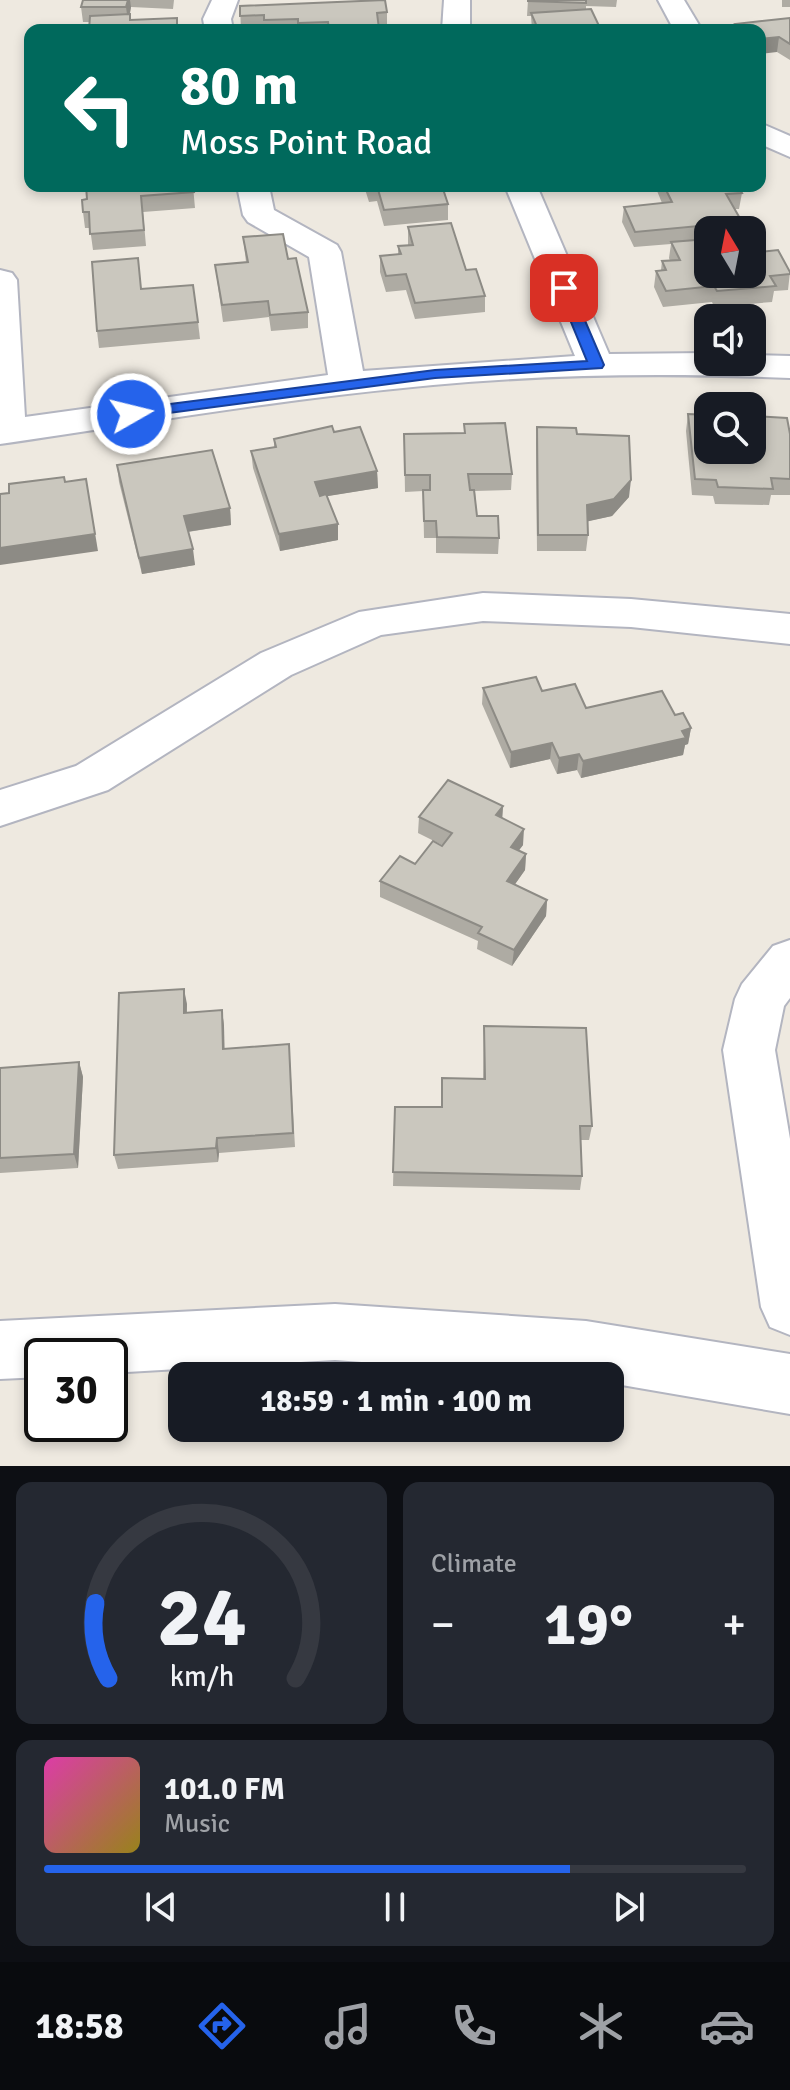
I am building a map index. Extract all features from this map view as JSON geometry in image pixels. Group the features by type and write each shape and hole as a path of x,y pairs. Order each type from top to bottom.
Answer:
{"street":[{"path":"218,24 225,0"},
{"path":"456,24 457,0"},
{"path":"671,0 685,24"},
{"path":"766,135 790,148"},
{"path":"254,192 259,215 325,252 347,383"},
{"path":"524,192 596,365"},
{"path":"0,280 4,432 347,383 435,374 668,362 790,367"},
{"path":"0,808 92,778 276,664 374,622 483,607 631,613 790,629"},
{"path":"790,961 760,999 749,1050 790,1307"},
{"path":"0,1350 335,1332 586,1350 790,1384"}],"building":[{"path":"83,0 128,0 126,7 81,7"},
{"path":"385,0 387,12 377,13 378,24 298,23 298,19 264,20 264,15 240,16 240,6"},
{"path":"586,0 586,3 528,1"},
{"path":"591,9 598,24 536,24 531,13"},
{"path":"130,14 130,20 177,18 177,24 89,24 90,16"},
{"path":"790,18 790,44 779,37 766,38 766,24 735,24"},
{"path":"86,192 194,192 141,196 144,230 90,234 89,212 83,212 82,200 87,199"},
{"path":"379,192 444,192 448,204 384,210"},
{"path":"667,192 742,193 726,194 739,216 694,216 694,226 635,232 624,207 672,202"},
{"path":"451,223 466,270 476,269 485,296 415,303 406,274 386,276 380,256 401,254 398,246 413,245 408,227"},
{"path":"283,234 288,259 296,258 308,312 270,315 268,301 222,305 215,265 248,262 243,237"},
{"path":"694,240 695,288 666,291 656,271 666,270 662,261 680,260 671,242"},
{"path":"778,250 790,274 770,276 776,286 766,287 766,251"},
{"path":"138,258 141,289 193,285 198,322 97,331 92,262"},
{"path":"715,288 752,288 717,291"},
{"path":"688,414 694,414 694,464 766,464 766,417 787,418 790,479 771,478 773,489 718,487 716,480 695,479"},
{"path":"505,423 512,474 468,474 470,490 474,490 477,516 498,516 499,538 437,537 436,521 424,521 423,490 430,490 430,475 405,475 404,434 465,433 464,424"},
{"path":"332,426 334,432 360,427 377,471 315,482 320,496 326,494 338,524 279,534 251,451 276,447 274,439"},
{"path":"537,427 576,428 577,434 629,436 631,480 614,499 587,505 588,535 538,535"},
{"path":"212,450 230,508 184,516 193,549 139,558 117,465"},
{"path":"64,477 65,482 86,479 95,534 0,548 0,494 9,493 9,484"},
{"path":"536,677 542,691 575,684 586,708 662,691 675,715 683,713 691,728 682,731 686,738 583,761 579,754 559,758 552,743 511,752 483,688"},
{"path":"448,780 503,806 496,815 524,829 511,847 526,854 507,881 547,900 514,950 478,933 482,927 380,881 400,856 415,864 433,841 442,846 452,833 419,817"},
{"path":"184,989 184,1013 222,1010 223,1049 289,1044 293,1133 217,1138 216,1148 114,1155 119,993"},
{"path":"484,1026 586,1028 592,1126 580,1126 582,1176 393,1172 395,1107 442,1107 442,1078 485,1079"},
{"path":"79,1062 74,1154 0,1158 0,1068"}],"route":[{"path":"131,414 347,383 435,374 596,365 564,288"}]}
